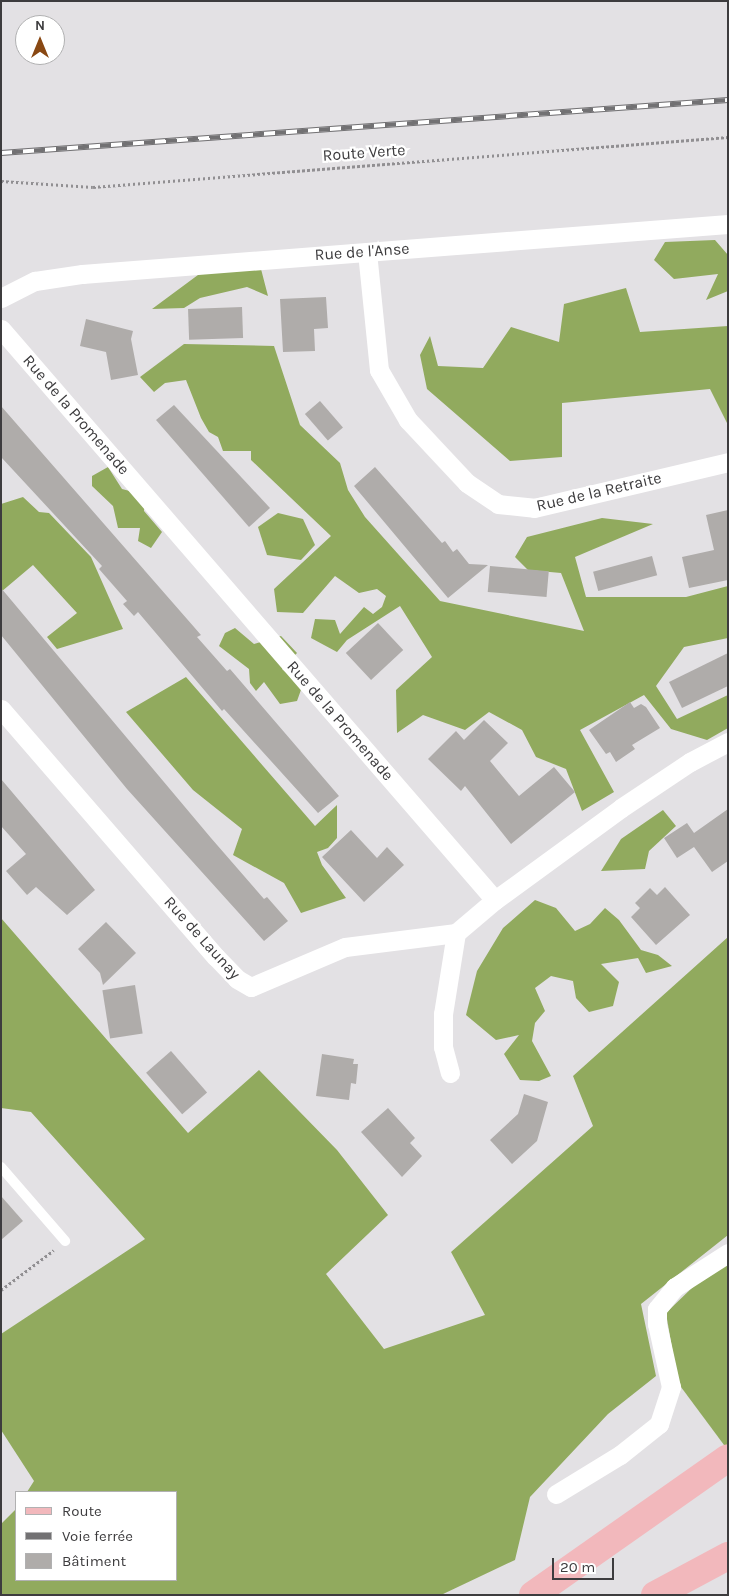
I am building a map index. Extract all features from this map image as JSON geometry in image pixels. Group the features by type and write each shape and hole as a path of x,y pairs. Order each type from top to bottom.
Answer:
{"main road":[{"path":"532,1595 728,1458"},
{"path":"655,1595 728,1556"}],"street":[{"name":"Rue de l'Anse","path":"1,298 34,280 82,274 728,224"},
{"name":"Rue de la Retraite","path":"367,252 379,370 408,420 467,483 498,504 534,508 728,462"},
{"name":"Rue de la Promenade","path":"1,329 495,900"},
{"name":"Rue de Launay","path":"1,709 237,979 251,987 308,960 345,947 456,933"},
{"path":"450,1073 443,1047 443,1014 456,933 495,900 636,798 690,762 728,742"},
{"path":"556,1494 620,1455 659,1424 671,1387 657,1324 657,1308 675,1287 728,1253"}],"lane":[{"path":"1,1167 65,1241"}],"path":[{"name":"Route Verte","path":"1,181 93,187 728,137"},
{"path":"1,1290 65,1241"}],"green space":[{"path":"715,240 728,255 728,291 706,300 718,274 674,279 654,260 665,242"},
{"path":"261,269 268,296 247,287 200,298 184,308 152,309 202,272"},
{"path":"626,288 640,332 728,326 728,425 710,389 562,403 562,457 510,461 427,389 420,355 430,336 438,366 483,368 511,327 559,342 564,304"},
{"path":"184,344 274,346 300,425 340,463 348,490 365,517 440,601 584,631 561,573 528,570 515,557 527,537 602,518 653,524 575,557 586,597 686,597 728,586 728,638 684,647 656,686 677,719 728,695 728,728 707,740 671,729 644,695 580,730 614,792 582,811 566,769 536,757 522,730 489,712 465,730 423,715 397,733 396,690 432,657 400,606 347,640 337,652 311,638 315,619 335,620 340,634 364,607 373,614 382,607 386,596 377,589 359,593 335,576 303,613 277,612 274,589 331,536 251,460 251,451 223,451 218,437 209,432 201,418 186,380 165,383 154,392 140,377"},
{"path":"108,467 122,489 145,495 144,511 162,532 151,548 138,541 140,528 118,528 113,506 92,486 92,476"},
{"path":"23,497 39,512 49,513 91,557 123,629 57,649 47,637 77,613 33,565 1,592 1,504"},
{"path":"278,513 303,519 315,545 301,560 267,555 258,527"},
{"path":"235,628 254,644 281,636 297,653 282,669 302,687 297,701 280,704 264,682 256,691 250,683 249,669 219,646 225,633"},
{"path":"186,677 315,826 337,805 337,838 328,848 317,852 322,865 346,898 301,913 284,883 233,855 242,829 193,790 126,712"},
{"path":"663,810 676,826 649,851 645,869 601,871 621,839"},
{"path":"535,900 556,908 575,931 590,924 605,908 619,920 641,950 658,955 672,966 646,973 638,958 601,964 619,982 613,1006 589,1012 576,998 573,981 551,976 535,988 545,1011 535,1023 532,1041 551,1076 539,1081 520,1080 504,1054 519,1035 496,1040 466,1015 477,971 503,928"},
{"path":"1,918 188,1133 259,1070 337,1150 388,1215 326,1274 384,1349 485,1315 451,1252 593,1126 573,1076 728,937 728,1235 641,1304 656,1376 608,1414 530,1497 515,1560 441,1595 1,1595 1,1524 15,1510 15,1581 178,1581 178,1491 28,1491 34,1481 1,1430 1,1334 145,1239 31,1112 1,1108"},
{"path":"728,1264 727,1449 678,1383 666,1313 697,1283"}],"building":[{"path":"326,297 328,328 314,329 315,351 283,352 280,299"},
{"path":"242,307 243,338 189,340 188,309"},
{"path":"86,319 133,331 131,339 138,375 111,380 106,352 80,346"},
{"path":"320,401 343,427 328,441 305,414"},
{"path":"174,405 270,508 249,527 156,420"},
{"path":"1,406 201,635 197,637 227,671 230,669 339,796 318,813 224,709 222,711 138,612 134,616 123,604 127,601 99,569 102,566 1,457"},
{"path":"375,467 442,543 445,541 453,552 457,549 469,564 488,565 448,598 354,486"},
{"path":"728,510 728,580 689,588 682,557 714,550 706,515"},
{"path":"652,556 657,575 598,591 593,572"},
{"path":"490,566 549,571 547,597 488,592"},
{"path":"1,588 211,838 264,899 267,897 288,921 264,941 127,789 1,635"},
{"path":"378,623 403,650 371,680 346,653"},
{"path":"728,653 728,686 682,708 669,682"},
{"path":"630,702 634,708 641,704 646,707 660,728 632,745 635,749 616,762 610,752 606,754 589,730"},
{"path":"484,720 508,743 490,761 519,796 554,767 575,792 511,844 465,786 461,791 428,759 456,731 464,740"},
{"path":"1,779 95,890 67,915 36,887 27,895 6,871 26,854 1,826"},
{"path":"728,809 728,861 712,872 694,847 677,858 664,838 687,823 694,833"},
{"path":"351,830 377,858 387,847 404,865 364,902 322,857"},
{"path":"665,887 690,915 656,945 631,917 640,908 635,903 650,888 657,895"},
{"path":"106,922 136,953 103,985 100,973 78,949"},
{"path":"135,985 143,1033 110,1039 102,990"},
{"path":"171,1051 207,1093 182,1114 146,1073"},
{"path":"322,1054 354,1059 353,1064 358,1064 356,1084 351,1083 349,1100 316,1096"},
{"path":"524,1094 548,1102 537,1141 512,1164 490,1140 518,1114"},
{"path":"388,1108 415,1138 410,1143 422,1156 402,1177 361,1132"},
{"path":"1,1196 23,1221 1,1240"}],"railway":[{"path":"1,153 728,100"}]}
